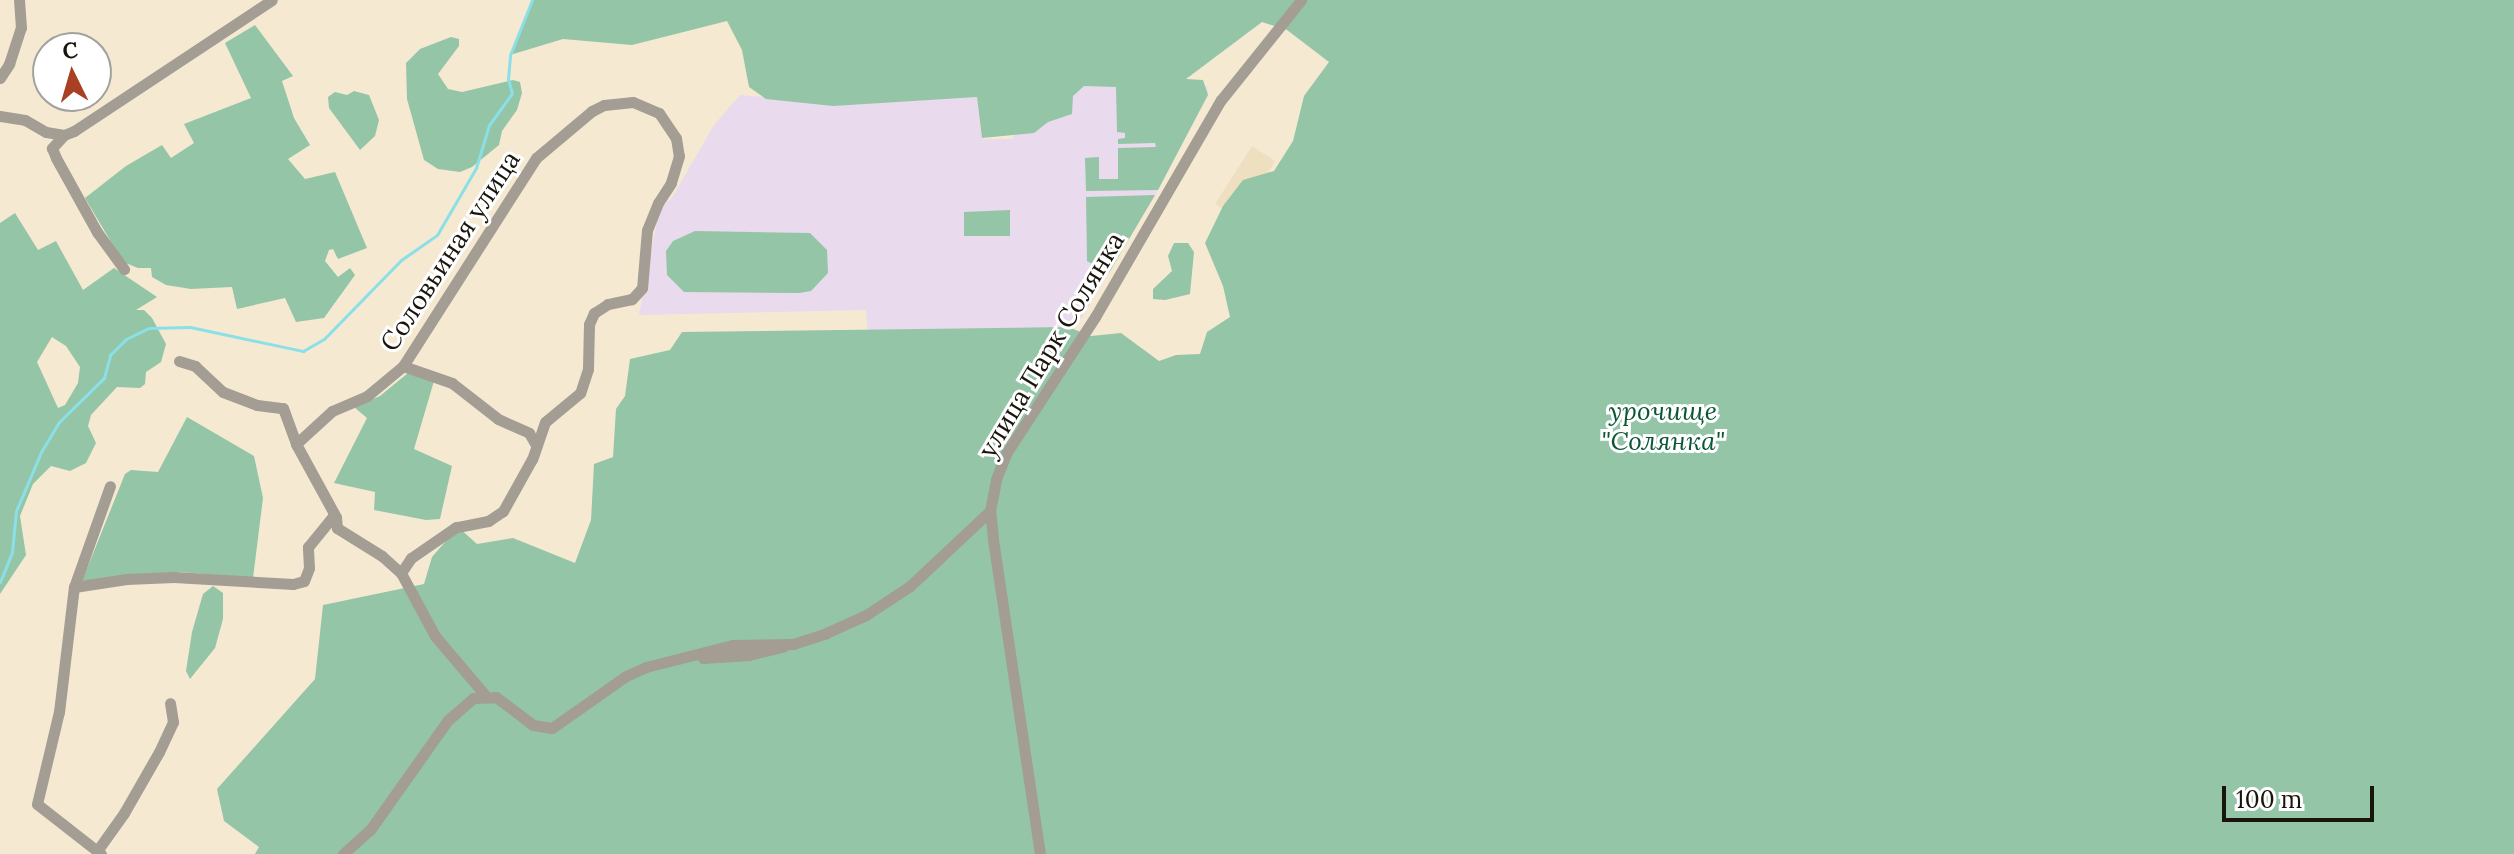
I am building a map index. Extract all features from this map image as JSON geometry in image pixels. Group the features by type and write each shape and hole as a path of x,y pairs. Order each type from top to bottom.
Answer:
{"street":[{"path":"0,78 9,64 21,28 19,0"},
{"path":"124,269 97,232 52,148 64,135 90,123 272,0"},
{"name":"улица Парк Солянка","path":"1040,854 990,511 1007,452 1095,317 1221,100 1301,0"},
{"name":"Соловьиная улица","path":"296,444 332,411 367,396 403,366 468,259 536,158 592,111 604,105 633,102 659,113 679,147 676,171 647,230 642,288 632,299 600,308 589,324 584,384 575,399 545,422 536,446"},
{"path":"0,116 9,115 46,132 64,135"},
{"path":"179,361 195,366 223,392 257,405 283,408 296,444 334,515 337,528 382,556 401,573 435,636 485,695"},
{"path":"401,573 411,558 456,527 488,521 503,511 536,446 529,433 498,419 452,383 403,366"},
{"path":"110,486 74,587 59,712 37,804 99,852 159,752 173,722 170,703"},
{"path":"343,854 370,830 448,720 473,698 485,695 496,697 533,725 552,728 626,676 646,667 733,645 793,644 826,633 883,604 940,561 990,511"},
{"path":"74,587 126,579 174,577 293,584 304,581 309,568 308,547 334,515"}],"shaded area":[{"path":"1029,81 1207,86 1208,92 1157,192 1083,316 1061,345 868,341 866,310 639,315 659,211 673,196 714,125 740,95 852,104 977,97 982,139 1013,139 1022,91"},
{"path":"1252,146 1275,161 1250,202 1235,217 1215,204"}],"green space":[{"name":"урочище \"Солянка\"","path":"532,0 2514,0 2514,854 255,854 259,847 224,821 217,789 315,679 323,605 424,584 432,557 458,527 477,544 513,538 575,563 591,520 594,464 613,457 616,409 625,396 630,359 670,350 682,332 1068,327 1091,336 1121,333 1159,361 1176,355 1200,354 1207,332 1230,317 1223,286 1205,243 1223,206 1243,180 1274,171 1293,141 1304,96 1329,62 1287,30 1262,22 1186,79 1203,80 1208,95 1158,190 1086,191 1085,158 1099,157 1099,179 1118,179 1118,148 1156,147 1155,143 1118,144 1118,139 1125,138 1125,133 1117,132 1116,87 1084,86 1073,96 1072,114 1048,122 1034,133 982,138 977,97 833,106 766,99 749,87 742,50 727,21 632,45 563,39 510,55"},
{"path":"255,25 293,76 282,81 294,118 310,145 288,159 305,179 335,172 367,248 338,259 333,249 329,250 325,261 338,277 350,268 355,275 324,318 296,322 285,298 237,309 232,287 191,289 166,285 152,277 151,268 138,268 123,262 85,198 126,166 162,145 171,158 194,143 184,124 251,98 225,43"},
{"path":"451,37 459,39 459,46 438,74 448,89 462,92 513,80 520,82 522,93 517,110 502,131 499,145 472,167 460,172 438,169 424,160 407,99 406,63 420,49"},
{"path":"354,91 369,95 379,120 375,136 360,150 329,108 328,97 335,92 347,95"},
{"path":"1155,195 1109,273 1087,261 1086,197"},
{"path":"1010,210 1010,236 964,236 964,212"},
{"path":"15,213 38,250 56,241 83,290 114,268 157,297 136,310 144,310 152,318 166,344 161,362 146,372 145,384 140,388 117,387 91,415 88,426 96,443 86,463 70,471 51,466 33,484 20,516 26,555 0,594 0,223","holes":["52,337 66,346 80,367 78,383 65,405 58,408 37,362"]},
{"path":"695,231 810,233 827,250 828,273 811,291 799,293 684,292 667,275 666,251 673,241"},
{"path":"1174,243 1188,243 1194,252 1190,294 1165,300 1153,299 1153,289 1172,271 1168,256"},
{"path":"408,373 434,381 414,449 452,466 440,519 426,520 374,510 375,492 334,483 367,418 354,407 380,396"},
{"path":"187,417 254,456 263,498 253,578 180,572 82,581 125,474 131,470 158,472"},
{"path":"213,586 223,593 223,619 215,648 190,679 186,671 192,632 203,594"}],"waterway":[{"path":"0,582 12,552 16,511 41,452 59,422 104,378 110,355 126,339 149,328 190,327 303,351 324,339 401,260 437,235 476,168 489,125 512,93 508,79 510,55 532,0"}]}
